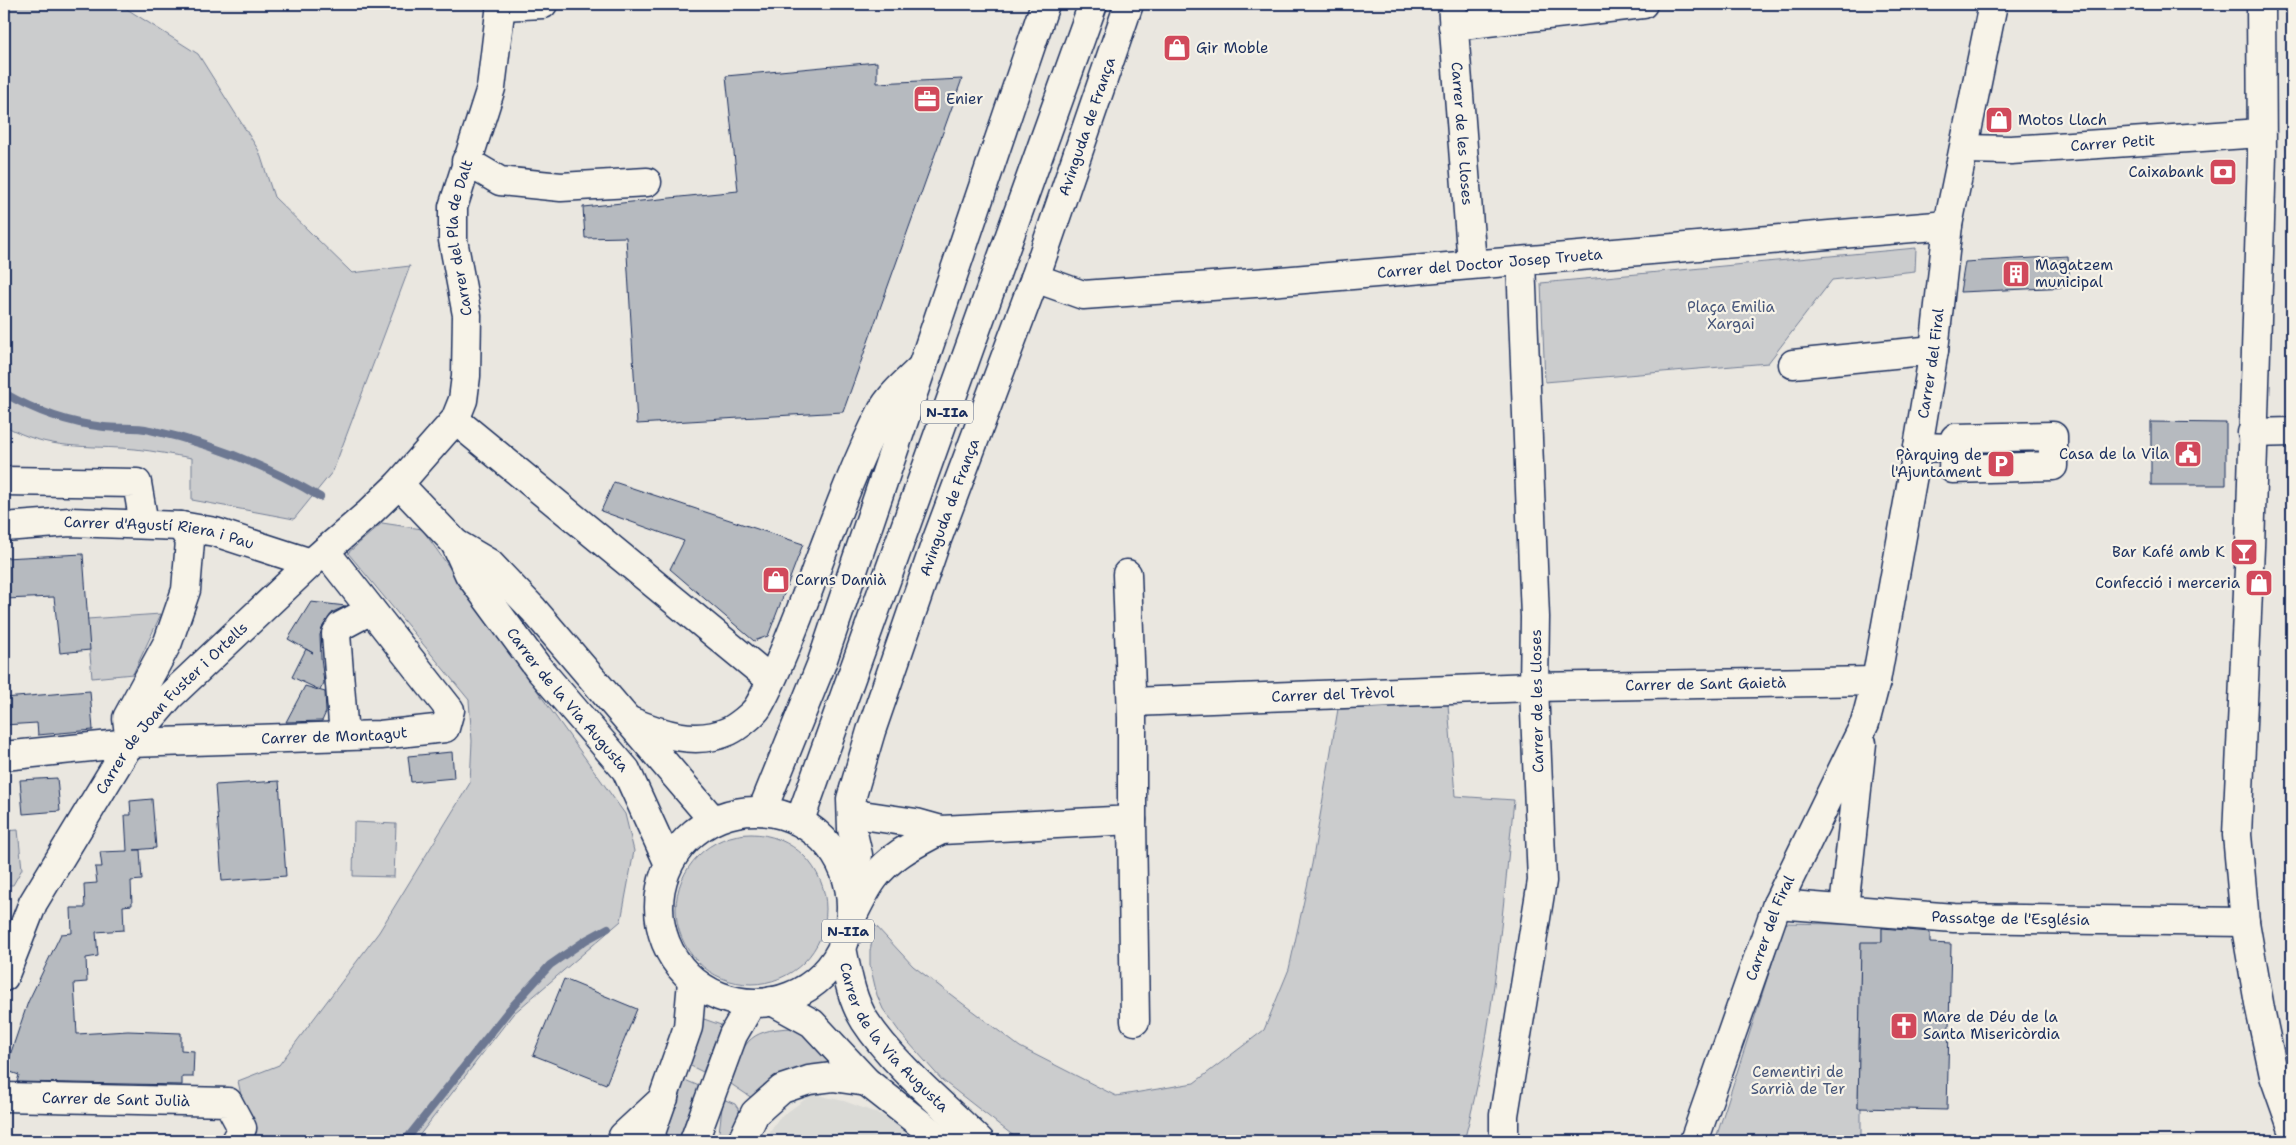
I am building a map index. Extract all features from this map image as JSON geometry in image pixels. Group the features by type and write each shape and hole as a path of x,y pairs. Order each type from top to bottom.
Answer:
{"street":[{"path":"501,5 543,4"},
{"name":"N-IIa","path":"762,811 821,665 1045,4"},
{"name":"N-IIa","path":"800,820 1093,4"},
{"name":"Avinguda de França","path":"848,874 858,855 852,829 851,799 871,731 930,560 1035,278 1129,4"},
{"path":"1452,15 1643,4"},
{"name":"Carrer del Firal","path":"1844,908 1865,723 1876,681 1918,447 1934,350 1948,225 1964,149 1969,114 1993,4"},
{"path":"2261,4 2262,155 2237,835 2245,922 2274,1076 2292,1127"},
{"name":"Carrer del Pla de Dalt","path":"398,484 455,420 463,400 466,376 467,314 453,240 453,207 466,160 491,88 501,5"},
{"name":"Carrer de les Lloses","path":"1452,15 1472,264"},
{"name":"Carrer Petit","path":"1964,149 2011,150 2261,133"},
{"path":"466,160 500,181 561,187 647,182"},
{"name":"Carrer del Doctor Josep Trueta","path":"1035,278 1083,295 1279,282 1472,264 1521,262 1948,225"},
{"name":"Carrer de les Lloses","path":"1503,1140 1504,1115 1542,881 1534,687 1535,616 1524,390 1521,262"},
{"path":"1793,364 1934,350"},
{"path":"630,721 655,732 688,739 707,738 730,731 757,709 817,569 843,495 883,408 923,366"},
{"path":"455,420 771,680"},
{"path":"2252,433 2292,432"},
{"path":"1918,447 1954,448"},
{"path":"4,481 137,482 144,524"},
{"name":"Carrer de la Via Augusta","path":"398,484 455,543 489,563 533,609 713,820"},
{"name":"Carrer de Joan Fuster i Ortells","path":"4,977 33,903 130,744 170,696 398,484"},
{"name":"Carrer d'Agustí Riera i Pau","path":"4,527 70,522 181,526 215,532 318,557"},
{"path":"130,744 127,718 168,642 186,590 190,541 181,526"},
{"name":"Carrer de la Via Augusta","path":"455,543 469,574 539,669 626,770 668,862"},
{"name":"Carrer de Montagut","path":"4,756 130,744 380,735 445,728 450,710 372,610 318,557"},
{"path":"1127,574 1132,702 1135,1022"},
{"path":"344,736 336,634 340,626 372,610"},
{"name":"Carrer de Sant Gaietà","path":"1534,687 1876,681"},
{"name":"Carrer del Trèvol","path":"1132,702 1534,687"},
{"name":"Carrer del Firal","path":"1694,1141 1777,904 1865,723"},
{"path":"852,808 862,815 916,823 941,830 1132,820"},
{"name":"N-IIa","path":"762,811 800,820 817,833 836,855 848,874 851,919 842,948 833,964 812,985 783,1000 761,1002 720,997 692,981 671,956 659,926 658,893 668,862 687,838 713,820 733,813 762,811"},
{"path":"851,919 874,878 886,864 903,851 941,830"},
{"name":"Passatge de l'Església","path":"1777,904 1954,918 2245,922"},
{"name":"Carrer de la Via Augusta","path":"842,948 849,984 865,1020 909,1074 980,1141"},
{"path":"648,1141 688,1027 692,981"},
{"path":"699,1135 733,1035 761,1002"},
{"name":"Carrer de la Via Augusta","path":"761,1002 812,1023 867,1082 942,1141"},
{"path":"742,1141 755,1114 782,1089 809,1080 833,1077 867,1082"},
{"name":"Carrer de Sant Julià","path":"4,1097 228,1102 242,1128 235,1141"},
{"path":"620,1141 664,1098"}],"shaded area":[{"path":"812,1094 844,1101 882,1115 924,1141 765,1141 778,1119"}],"green space":[{"path":"4,4 119,4 198,54 259,151 274,197 352,273 410,266 333,471 294,519 192,500 192,458 135,449 84,447 52,443 20,433 4,425"},
{"name":"Plaça Emilia Xargai","path":"1916,248 1915,271 1832,280 1768,363 1545,382 1541,283"},
{"path":"382,523 422,529 625,814 634,851 621,921 513,1014 415,1141 246,1141 248,1128 238,1081 279,1065 379,932 470,783 472,741 469,700 348,553"},
{"path":"161,614 133,674 92,678 87,619"},
{"path":"1448,704 1455,796 1514,800 1490,1014 1483,1057 1464,1141 1020,1141 942,1080 901,1034 883,1009 877,995 870,965 870,951 875,925 913,966 1020,1047 1116,1096 1194,1083 1264,1030 1289,969 1312,864 1338,709"},
{"path":"354,822 396,824 394,877 353,876"},
{"path":"18,830 22,869 13,885 4,885 4,831"},
{"path":"751,834 766,835 780,840 804,856 820,880 825,894 825,924 820,938 804,962 780,978 766,983 751,984 736,983 722,978 698,962 682,938 677,924 676,909 677,894 682,880 698,856 722,840 736,835"},
{"name":"Cementiri de Sarrià de Ter","path":"1785,923 1882,925 1882,942 1861,943 1858,1108 1861,1108 1861,1141 1715,1141"},
{"path":"701,1018 721,1025 703,1072 689,1065"},
{"path":"791,1028 810,1036 839,1069 755,1100 731,1084 743,1049 748,1042 764,1032"},
{"path":"685,1080 699,1086 678,1141 662,1141"},
{"path":"723,1099 735,1104 743,1116 733,1141 718,1141"}],"building":[{"path":"877,62 877,83 962,79 843,412 637,424 626,237 585,238 583,207 738,191 726,76"},
{"name":"Magatzem municipal","path":"2068,256 2070,287 1960,292 1965,262"},
{"name":"Casa de la Vila","path":"2151,422 2226,423 2226,485 2151,485"},
{"path":"614,482 803,544 768,636 754,641 670,569 684,541 601,511"},
{"path":"83,554 90,650 60,653 54,597 4,599 4,558"},
{"path":"311,602 346,606 333,612 323,626 320,635 324,683 320,690 292,677 306,649 288,639"},
{"path":"305,686 325,692 326,712 322,721 286,722"},
{"path":"90,691 93,730 38,735 37,723 4,725 4,698"},
{"path":"452,752 454,778 411,782 408,756"},
{"path":"57,778 60,811 23,814 20,780"},
{"path":"279,781 286,876 222,881 215,785"},
{"path":"152,799 156,848 134,850 140,850 142,880 131,881 132,905 123,906 124,930 96,932 98,956 86,958 87,982 74,983 77,1034 128,1031 181,1033 181,1050 194,1051 193,1077 182,1077 182,1085 17,1082 19,1075 5,1070 28,1002 61,934 72,933 71,908 85,908 84,884 97,883 95,867 102,867 100,852 127,851 125,815 131,815 130,801"},
{"name":"Mare de Déu de la Santa Misericòrdia","path":"1882,928 1930,932 1930,943 1951,944 1947,1110 1858,1108 1861,942 1882,942"},
{"path":"564,979 637,1009 606,1084 533,1055"}],"waterway":[{"path":"4,393 40,411 65,419 104,427 144,429 216,448 258,465 320,497"},
{"path":"405,1141 509,1010 550,965 586,940 608,928"}],"place":[{"name":"Gir Moble","path":"1177,48"},
{"name":"Enier","path":"927,99"},
{"name":"Motos Llach","path":"1999,120"},
{"name":"Caixabank","path":"2223,172"},
{"name":"Magatzem municipal","path":"2016,274"},
{"name":"Casa de la Vila","path":"2188,454"},
{"name":"Pàrquing de l'Ajuntament","path":"2001,464"},
{"name":"Bar Kafé amb K","path":"2244,552"},
{"name":"Carns Damià","path":"776,580"},
{"name":"Confecció i merceria","path":"2259,583"},
{"name":"Mare de Déu de la Santa Misericòrdia","path":"1904,1026"}]}
